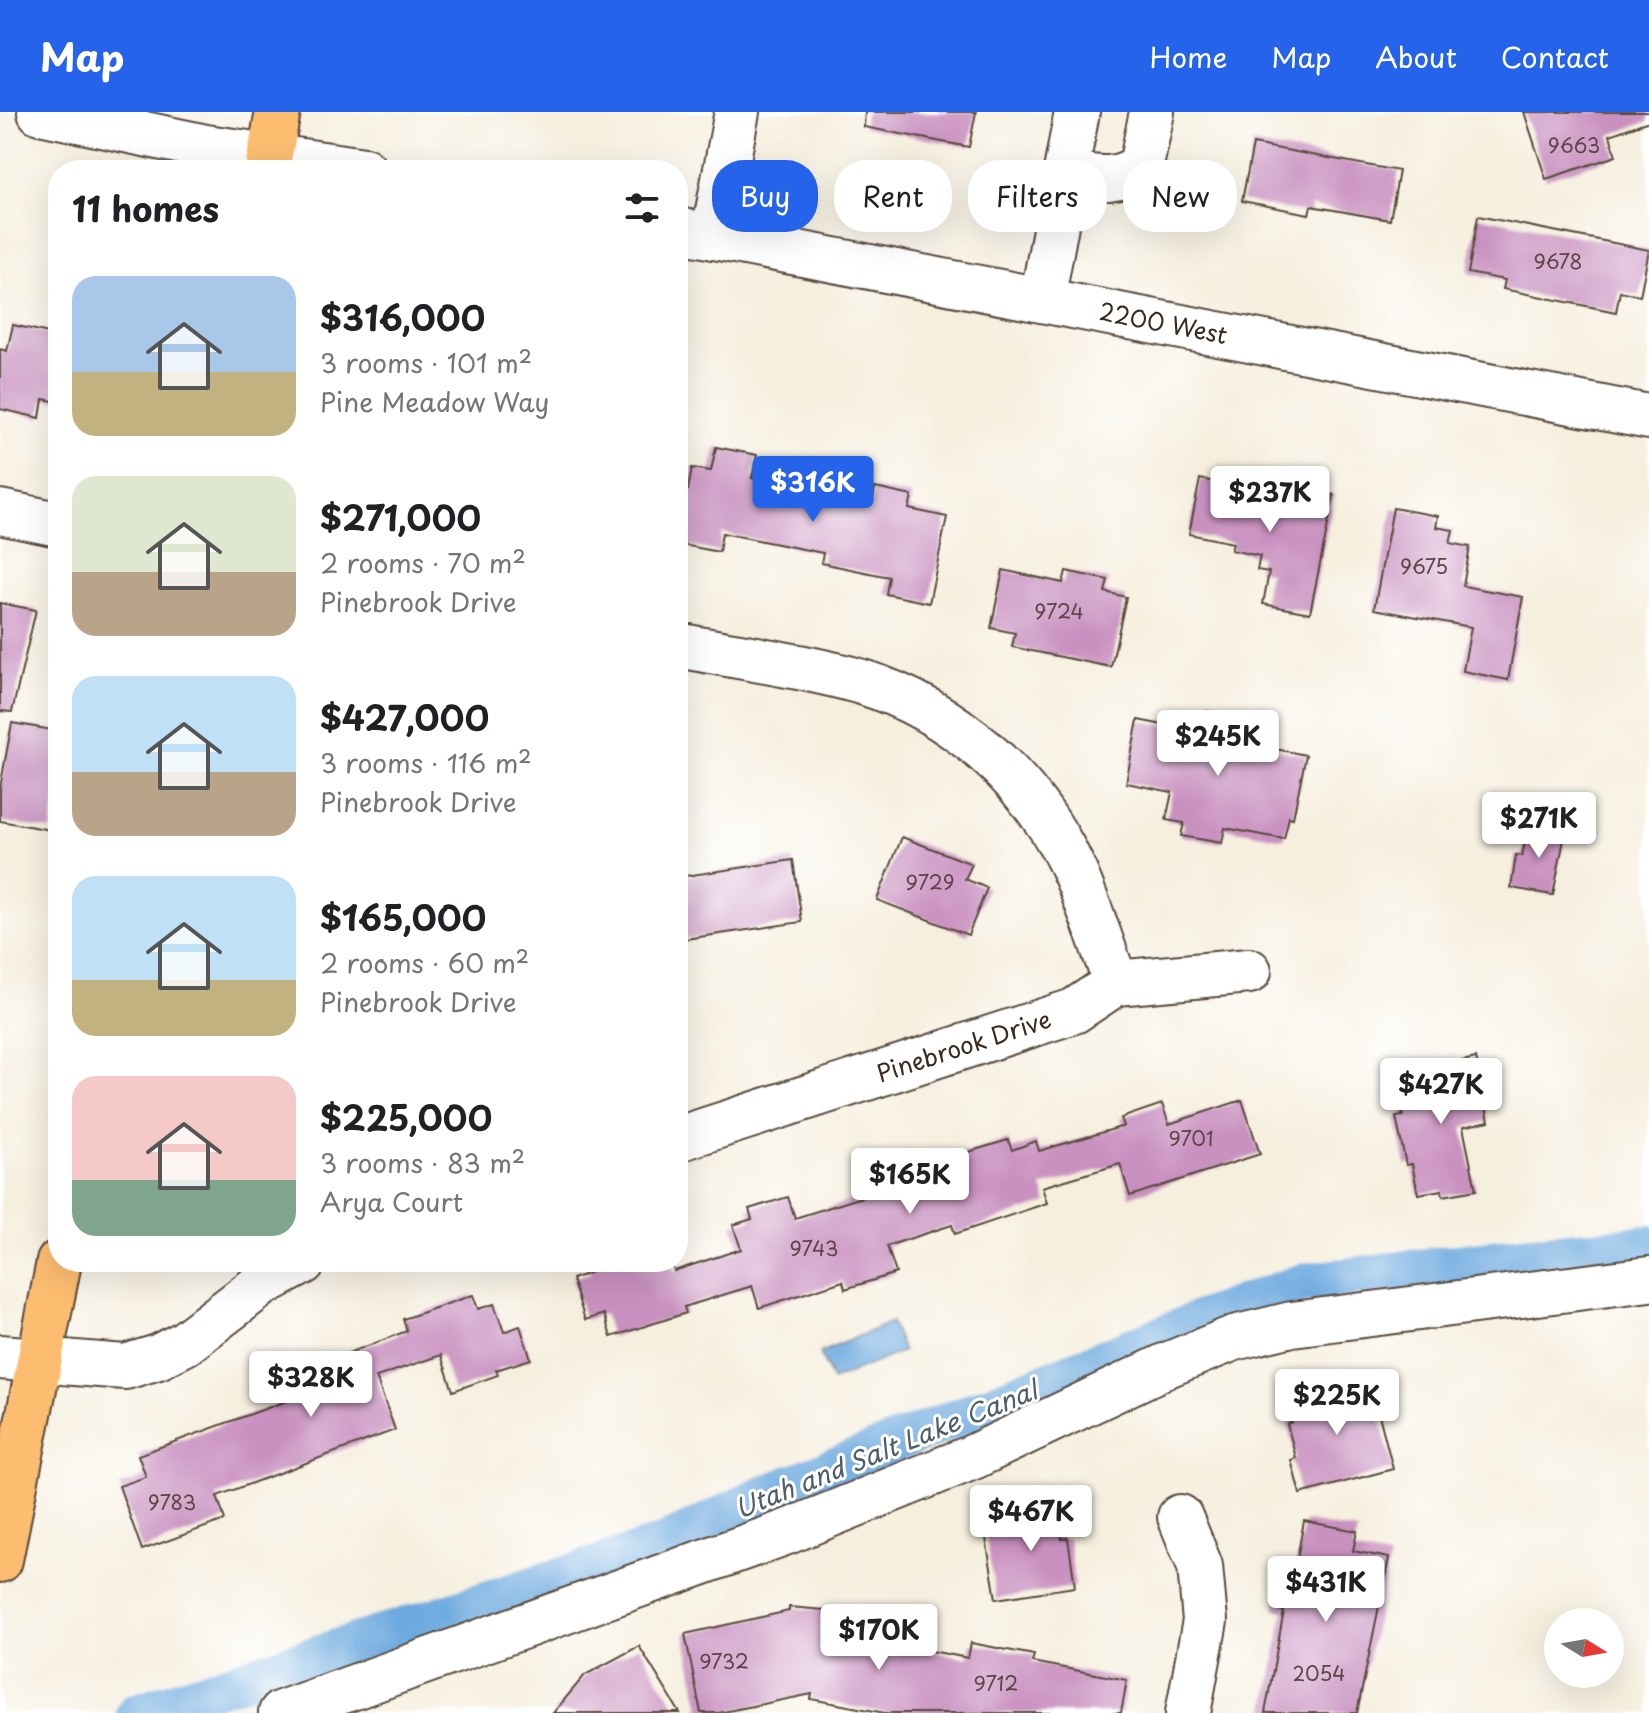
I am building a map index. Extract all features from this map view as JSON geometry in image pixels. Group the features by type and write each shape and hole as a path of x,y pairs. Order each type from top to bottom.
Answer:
{"main road":[{"path":"269,160 278,112"},
{"path":"0,1560 20,1358 55,1272"}],"street":[{"path":"40,112 256,160"},
{"path":"696,234 737,112"},
{"path":"1068,160 1077,112"},
{"path":"1107,179 1126,176 1141,166 1152,112"},
{"path":"1042,300 1054,232"},
{"name":"2200 West","path":"696,234 1649,417"},
{"path":"0,512 48,522"},
{"path":"688,647 863,683 901,697 971,739 1029,796 1052,830 1072,866 1116,983"},
{"name":"Pinebrook Drive","path":"688,1136 1074,1011 1116,983 1249,971"},
{"path":"20,1358 125,1367 158,1357 185,1343 262,1284 284,1272"},
{"path":"281,1713 787,1532 973,1457 1167,1365 1234,1338 1292,1324 1649,1279"},
{"path":"1180,1517 1200,1566 1205,1621 1188,1713"}],"water":[{"path":"891,1322 903,1351 832,1381 820,1353"}],"building":[{"path":"865,112 976,112 969,147 864,127"},
{"path":"1524,112 1649,112 1649,121 1610,135 1616,156 1546,179"},
{"path":"1253,144 1399,171 1390,220 1311,206 1309,214 1242,201"},
{"path":"1478,216 1649,250 1640,296 1620,291 1616,312 1503,289 1505,280 1468,273"},
{"path":"13,325 48,333 48,400 43,399 40,418 0,409 0,349 7,351"},
{"path":"716,447 757,455 752,478 872,502 875,488 912,496 909,509 947,517 929,603 886,594 889,577 821,563 823,553 722,533 719,552 688,546 688,490 692,468 711,471"},
{"path":"1200,479 1245,488 1246,481 1292,490 1293,486 1334,495 1310,613 1263,604 1269,572 1257,570 1260,556 1231,550 1233,543 1189,534"},
{"path":"1393,508 1438,516 1436,527 1453,530 1450,543 1470,547 1463,586 1523,597 1508,680 1463,671 1471,627 1374,609"},
{"path":"1003,570 1063,583 1066,571 1108,580 1105,592 1126,597 1111,667 1012,647 1015,633 991,628"},
{"path":"0,603 36,610 12,712 0,711"},
{"path":"1208,711 1248,719 1244,743 1306,755 1293,818 1289,817 1284,839 1225,828 1222,843 1181,836 1184,823 1166,820 1172,792 1126,783 1138,720 1203,733"},
{"path":"12,723 48,729 48,829 0,821 0,788"},
{"path":"1529,822 1566,829 1553,895 1511,888 1516,855 1522,856"},
{"path":"902,837 972,864 965,879 987,888 968,935 877,900"},
{"path":"793,860 802,922 688,939 688,876"},
{"path":"1476,1058 1489,1121 1463,1127 1476,1190 1443,1196 1442,1190 1418,1194 1412,1164 1406,1165 1396,1117 1403,1116 1396,1081 1436,1073 1435,1067"},
{"path":"1242,1100 1260,1154 1130,1196 1120,1164 1042,1187 1047,1203 955,1234 952,1225 887,1246 896,1273 845,1289 843,1281 759,1308 752,1286 684,1307 686,1313 611,1337 604,1314 585,1320 572,1279 590,1272 688,1272 688,1266 741,1249 733,1225 752,1219 749,1209 788,1197 795,1218 936,1174 932,1163 1008,1140 1012,1150 1036,1141 1039,1151 1124,1126 1121,1118 1162,1104 1169,1124"},
{"path":"473,1295 478,1309 494,1304 504,1332 520,1326 531,1359 496,1370 498,1375 453,1391 441,1355 376,1377 395,1430 217,1496 225,1520 142,1550 119,1486 146,1477 138,1455 317,1390 309,1368 407,1331 403,1319"},
{"path":"1370,1380 1393,1469 1300,1494 1291,1460 1296,1458 1287,1424 1292,1422 1286,1402"},
{"path":"1057,1501 1062,1539 1068,1538 1075,1587 996,1599 985,1532 1015,1528 1012,1508"},
{"path":"1304,1521 1357,1531 1353,1551 1389,1558 1357,1713 1265,1713 1284,1611 1275,1609 1282,1572 1294,1575"},
{"path":"789,1607 824,1610 824,1614 858,1621 857,1637 968,1658 971,1643 1034,1655 1032,1662 1127,1680 1121,1713 885,1713 811,1699 812,1694 718,1713 701,1713 685,1634 789,1611"},
{"path":"639,1646 680,1713 553,1713 585,1675"}],"waterway":[{"name":"Utah and Salt Lake Canal","path":"136,1713 659,1546 763,1496 1205,1318 1303,1283 1522,1256 1649,1245"}]}
